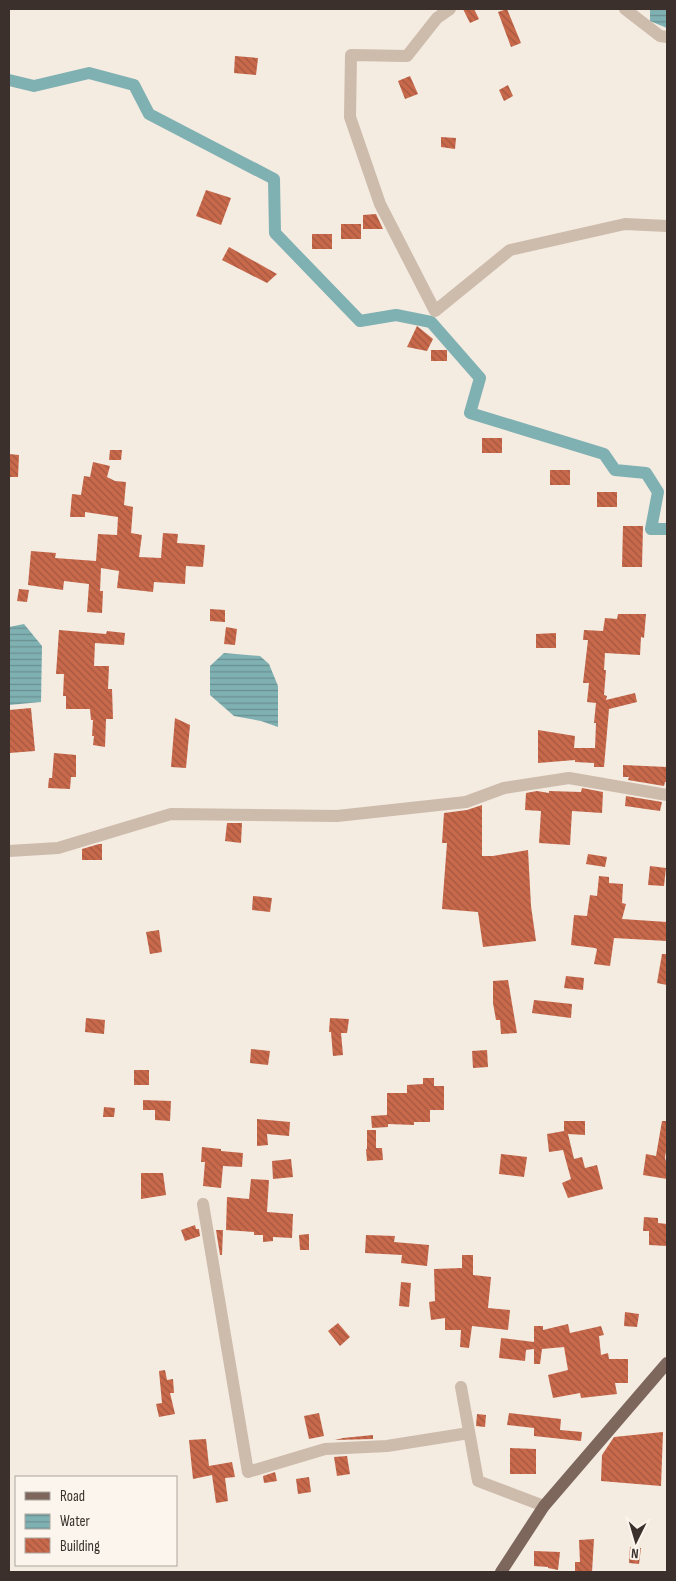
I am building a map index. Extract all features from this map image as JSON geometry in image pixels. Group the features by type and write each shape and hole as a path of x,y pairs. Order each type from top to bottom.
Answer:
{"main road":[{"path":"501,1572 544,1506 667,1363"}],"street":[{"path":"450,9 437,18 407,56 351,55 350,118 380,204 435,311 510,250 624,224 667,226"},
{"path":"625,9 660,36 667,38"},
{"path":"9,851 58,848 171,814 337,816 466,802 504,788 570,778 667,795"},
{"path":"203,1204 248,1472 325,1449 387,1446 469,1433"},
{"path":"460,1387 478,1481 544,1506"}],"water":[{"path":"650,9 667,9 667,28 650,21"},
{"path":"24,624 42,646 41,702 9,705 9,627"},
{"path":"224,653 260,656 269,664 278,686 278,727 261,721 234,716 210,695 210,666"}],"building":[{"path":"463,9 474,9 479,19 470,23"},
{"path":"507,9 521,43 511,47 498,12"},
{"path":"235,56 258,58 256,75 234,73"},
{"path":"410,76 418,94 405,99 398,81"},
{"path":"508,85 513,96 504,101 499,90"},
{"path":"441,137 456,138 455,149 441,147"},
{"path":"206,190 231,198 221,225 196,216"},
{"path":"376,214 383,229 363,229 363,215"},
{"path":"341,224 361,224 361,239 341,239"},
{"path":"312,234 332,234 332,249 312,249"},
{"path":"229,247 277,274 267,283 222,260"},
{"path":"417,326 433,339 427,351 407,347"},
{"path":"431,350 447,350 447,361 431,361"},
{"path":"482,438 502,438 502,453 482,453"},
{"path":"110,450 122,450 121,460 109,460"},
{"path":"9,454 19,455 18,477 9,477"},
{"path":"93,462 110,466 107,477 115,481 126,482 124,505 133,507 131,533 142,535 139,557 161,558 163,533 178,534 177,543 205,545 203,567 186,566 185,584 154,582 153,592 117,588 119,571 101,568 100,591 103,591 102,613 87,612 89,584 64,581 63,590 28,585 31,551 56,553 55,558 96,561 98,534 117,535 118,517 85,512 85,517 70,517 72,494 81,495 84,476 90,477"},
{"path":"550,470 570,470 570,485 550,485"},
{"path":"597,492 617,492 617,507 597,507"},
{"path":"623,526 643,526 642,567 622,567"},
{"path":"19,589 29,590 27,602 17,601"},
{"path":"210,609 225,610 225,622 210,621"},
{"path":"618,614 646,614 644,638 641,637 640,655 605,653 604,695 607,696 606,700 635,693 637,702 609,709 604,767 594,767 594,763 575,762 575,760 538,763 538,730 575,736 574,748 595,748 596,723 594,723 596,703 587,702 589,683 583,683 588,640 583,640 584,630 603,631 605,618 617,619"},
{"path":"226,627 237,629 235,645 224,644"},
{"path":"59,630 106,634 107,631 125,633 124,645 95,643 94,666 109,666 108,689 112,689 113,719 106,719 105,747 93,745 93,720 91,720 90,709 66,709 66,696 63,696 64,674 56,674"},
{"path":"556,633 556,648 536,648 536,634"},
{"path":"31,708 35,751 9,753 9,710"},
{"path":"175,718 190,725 186,768 171,767"},
{"path":"54,753 76,755 76,777 71,777 70,789 48,788 49,778 52,778"},
{"path":"623,765 667,767 667,782 665,782 664,786 628,780 629,777 623,777"},
{"path":"582,788 603,792 602,813 572,811 570,845 539,843 541,811 525,810 526,793 537,791 549,793 549,791 581,792"},
{"path":"626,796 662,802 660,811 625,806"},
{"path":"482,805 482,856 528,850 531,906 536,941 483,947 478,912 442,909 447,843 442,843 444,813 467,810"},
{"path":"227,823 242,823 241,843 225,841"},
{"path":"102,844 102,860 82,860 82,849"},
{"path":"588,854 607,857 605,867 586,864"},
{"path":"650,866 666,868 664,886 648,885"},
{"path":"599,876 609,877 609,883 623,884 622,903 626,904 622,919 667,922 667,941 614,938 610,966 594,964 597,949 571,945 574,915 587,916 590,895 597,896"},
{"path":"253,896 272,898 270,912 252,910"},
{"path":"159,930 162,952 150,954 146,932"},
{"path":"662,954 667,954 667,985 657,983"},
{"path":"566,976 584,978 583,990 564,988"},
{"path":"508,980 517,1033 501,1034 500,1020 496,1020 493,1003 493,981"},
{"path":"534,1000 572,1004 571,1018 532,1013"},
{"path":"86,1018 105,1020 104,1034 85,1032"},
{"path":"330,1018 349,1019 347,1033 341,1033 343,1055 333,1056 331,1032 329,1032"},
{"path":"251,1049 270,1051 268,1065 250,1063"},
{"path":"487,1050 488,1067 473,1068 472,1051"},
{"path":"134,1070 149,1070 149,1085 134,1085"},
{"path":"423,1078 434,1078 434,1086 444,1086 444,1110 430,1110 430,1122 414,1122 414,1125 388,1124 388,1127 372,1128 371,1116 387,1115 387,1093 407,1093 407,1085 423,1084"},
{"path":"143,1100 171,1101 170,1121 155,1120 155,1110 143,1110"},
{"path":"104,1107 115,1108 114,1117 103,1117"},
{"path":"257,1119 290,1122 289,1136 267,1134 268,1145 257,1146"},
{"path":"564,1121 585,1121 585,1135 568,1134 574,1159 582,1157 585,1168 597,1165 603,1189 568,1198 562,1183 571,1179 563,1150 549,1152 547,1134 564,1131"},
{"path":"662,1121 667,1121 665,1158 667,1179 643,1175 646,1154 656,1156"},
{"path":"367,1130 376,1130 376,1148 382,1148 383,1160 367,1161"},
{"path":"202,1147 243,1153 242,1167 223,1166 221,1188 203,1186 205,1162 201,1162"},
{"path":"501,1154 527,1157 524,1177 499,1174"},
{"path":"291,1159 293,1177 273,1179 272,1161"},
{"path":"141,1173 163,1173 166,1195 141,1199"},
{"path":"251,1179 269,1180 267,1212 293,1214 292,1238 273,1237 273,1241 263,1242 263,1235 254,1235 254,1232 226,1230 227,1197 249,1199"},
{"path":"644,1217 658,1218 658,1223 667,1224 667,1246 649,1245 649,1231 643,1231"},
{"path":"195,1225 196,1229 199,1229 200,1236 185,1241 181,1230"},
{"path":"216,1230 223,1230 222,1255 220,1255"},
{"path":"309,1234 309,1250 300,1250 299,1235"},
{"path":"366,1235 395,1236 394,1242 429,1245 427,1266 401,1263 402,1255 365,1253"},
{"path":"462,1255 473,1255 473,1275 491,1277 488,1308 510,1310 508,1330 472,1326 469,1348 460,1347 461,1330 445,1330 445,1318 431,1320 429,1302 435,1301 434,1269 462,1268"},
{"path":"401,1282 411,1283 409,1307 399,1306"},
{"path":"625,1312 639,1314 637,1327 624,1326"},
{"path":"338,1323 350,1337 340,1346 328,1331"},
{"path":"568,1324 570,1333 601,1326 604,1335 599,1336 601,1355 608,1353 609,1359 628,1359 628,1383 615,1383 617,1394 581,1398 580,1393 553,1398 548,1375 568,1370 564,1347 542,1349 540,1364 534,1364 534,1349 526,1350 525,1361 499,1358 501,1338 534,1342 534,1326 543,1326 543,1330"},
{"path":"165,1370 167,1380 173,1379 174,1393 170,1393 175,1414 159,1417 156,1404 162,1403 159,1371"},
{"path":"319,1413 324,1436 309,1439 304,1416"},
{"path":"509,1413 561,1419 560,1430 582,1432 581,1441 534,1436 534,1428 507,1425"},
{"path":"477,1414 486,1415 485,1427 476,1426"},
{"path":"663,1432 661,1486 601,1481 602,1455 614,1437"},
{"path":"373,1435 373,1439 335,1440 343,1438"},
{"path":"206,1439 209,1466 232,1462 235,1477 225,1478 228,1501 216,1503 212,1475 193,1479 189,1440"},
{"path":"510,1448 536,1449 536,1474 510,1474"},
{"path":"347,1456 350,1474 337,1476 334,1457"},
{"path":"275,1472 277,1481 264,1483 263,1476"},
{"path":"309,1477 311,1492 298,1494 296,1479"},
{"path":"594,1539 592,1572 575,1572 575,1562 580,1562 579,1540"},
{"path":"630,1547 641,1548 639,1564 629,1563"},
{"path":"534,1551 560,1552 558,1570 534,1566"}],"waterway":[{"path":"9,80 34,86 89,73 134,85 149,114 274,179 275,233 360,321 396,315 431,322 480,378 470,413 604,454 615,470 646,473 658,492 651,529 667,529"}]}
